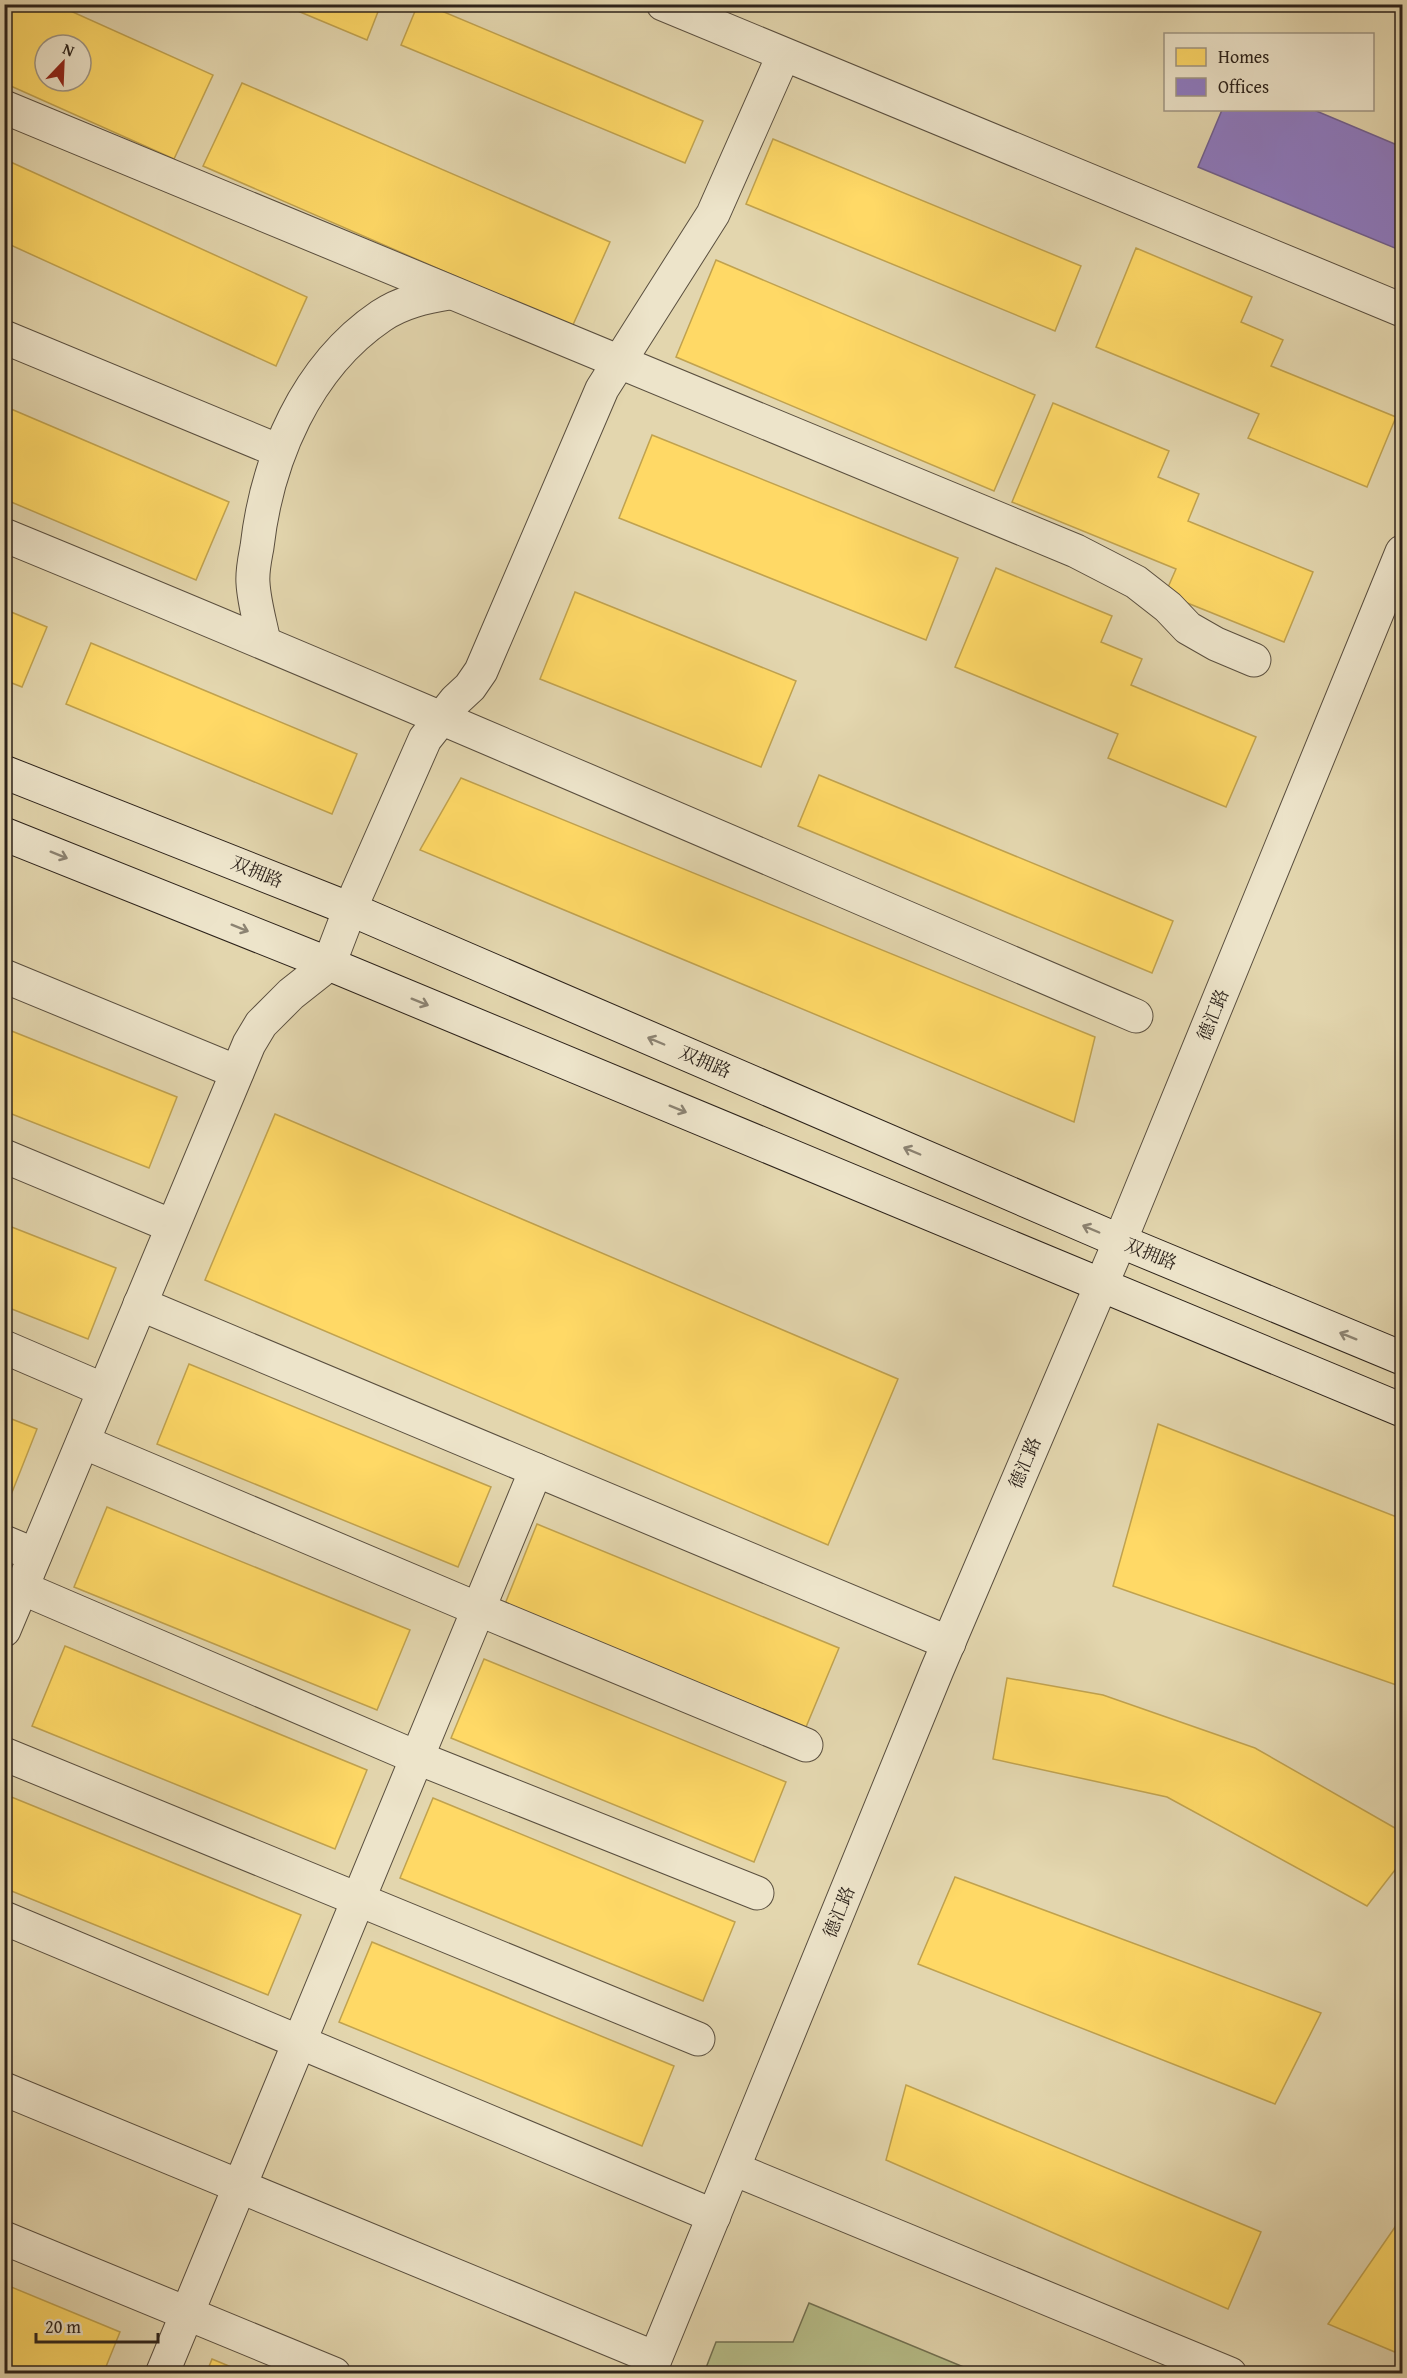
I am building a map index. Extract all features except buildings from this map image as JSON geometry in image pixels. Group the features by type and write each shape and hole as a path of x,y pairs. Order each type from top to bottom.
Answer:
{"street":[{"path":"663,4 783,56 1402,310"},
{"path":"4,1630 249,1044 261,1024 291,994 329,964 350,909 425,739 481,671 602,389 713,214 783,56"},
{"path":"4,107 1076,551 1136,582 1168,607 1188,628 1216,644 1254,660"},
{"path":"264,642 252,582 259,526 279,451 306,396 326,367 352,339 382,315 414,299 449,293"},
{"path":"4,337 279,451"},
{"path":"4,535 264,642 1136,1016"},
{"name":"德汇路","path":"652,2366 949,1642 1120,1241 1402,552"},
{"name":"双拥路","path":"4,772 350,909 1120,1241 1402,1358"},
{"path":"4,834 329,964 1402,1410"},
{"path":"4,976 237,1072"},
{"path":"4,1156 172,1226"},
{"path":"140,1304 949,1642"},
{"path":"4,1347 104,1390"},
{"path":"83,1442 478,1610 806,1745"},
{"path":"162,2373 536,1470"},
{"path":"4,1542 35,1554"},
{"path":"22,1588 418,1758 757,1893"},
{"path":"4,1754 698,2039"},
{"path":"4,1918 714,2216"},
{"path":"4,2089 240,2187 652,2366"},
{"path":"734,2169 1230,2373"},
{"path":"4,2238 334,2373"}],"green space":[{"path":"809,2303 978,2373 704,2373 716,2342 793,2342"}]}
